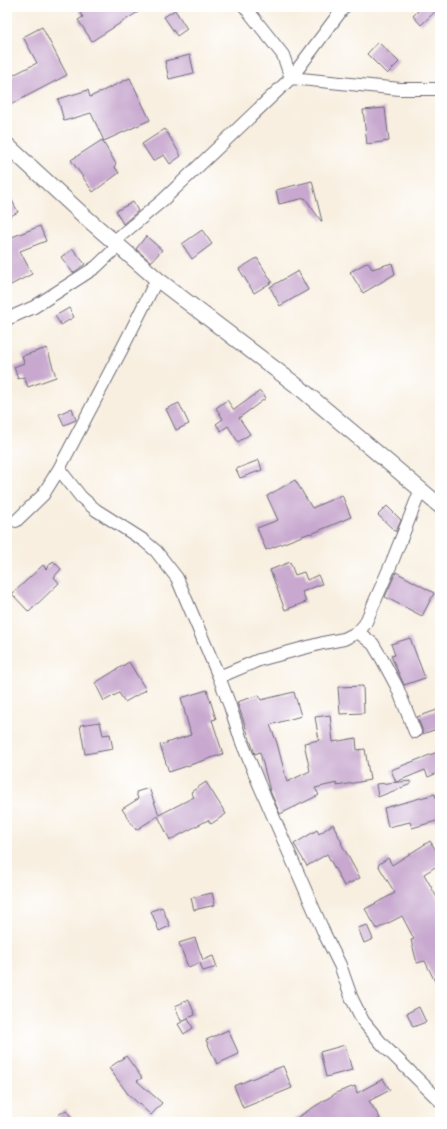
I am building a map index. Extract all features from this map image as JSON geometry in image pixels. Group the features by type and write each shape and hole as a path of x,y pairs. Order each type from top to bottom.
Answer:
{"street":[{"path":"245,7 283,55 291,78"},
{"path":"7,319 34,307 96,267 116,244 291,78 344,7"},
{"path":"291,78 400,89 440,89"},
{"path":"7,145 83,216 157,279 300,388 440,506"},
{"path":"16,521 44,495 126,343 157,279"},
{"path":"59,469 81,497 96,510 143,540 156,551 177,578 219,677 258,784 340,965 352,999 363,1021 401,1064 440,1101"},
{"path":"219,677 259,660 344,639 358,632 365,624 421,489"},
{"path":"358,632 373,644 398,687 415,732"}],"building":[{"path":"76,7 146,7 92,41 78,20 83,17"},
{"path":"422,7 440,7 421,25 413,16"},
{"path":"175,10 187,29 177,36 164,17"},
{"path":"42,27 67,75 10,105 7,100 7,78 37,63 23,37"},
{"path":"378,42 399,62 387,74 367,54"},
{"path":"190,55 194,73 169,79 165,61"},
{"path":"130,78 150,120 104,141 91,113 64,121 58,99 88,90 90,97"},
{"path":"385,108 389,141 367,144 363,110"},
{"path":"165,129 181,156 170,164 164,155 153,161 142,144"},
{"path":"102,140 116,164 114,166 119,173 93,192 71,160"},
{"path":"312,181 322,221 305,198 279,204 276,190"},
{"path":"7,191 18,212 7,218"},
{"path":"133,202 138,211 123,224 116,211"},
{"path":"40,226 46,241 20,251 32,274 7,287 7,239"},
{"path":"202,230 212,244 192,259 182,244"},
{"path":"146,236 162,250 151,262 136,249"},
{"path":"73,249 85,264 73,273 61,257"},
{"path":"257,258 272,282 254,293 239,269"},
{"path":"368,262 372,269 392,263 395,274 363,293 350,272"},
{"path":"298,271 308,290 280,306 270,287"},
{"path":"69,308 74,317 61,325 55,316"},
{"path":"47,348 56,377 28,387 24,377 18,379 14,367 24,363 22,356"},
{"path":"260,391 266,398 239,418 250,434 238,442 228,426 221,431 216,424 223,419 216,408 227,400 234,410"},
{"path":"179,403 189,424 176,430 166,409"},
{"path":"72,408 76,420 64,425 59,414"},
{"path":"259,460 262,470 240,478 236,469"},
{"path":"295,480 312,508 342,495 351,517 311,534 310,533 266,550 257,528 278,520 267,496"},
{"path":"387,506 401,520 396,532 378,515"},
{"path":"53,561 61,569 54,577 59,583 29,612 12,594 43,565 46,569"},
{"path":"290,562 295,575 304,572 307,580 318,575 322,584 302,592 306,602 285,610 270,570"},
{"path":"396,572 434,593 422,616 385,597"},
{"path":"410,638 425,678 404,685 391,656 395,655 391,644"},
{"path":"129,662 146,690 125,702 119,693 104,701 95,683"},
{"path":"363,686 364,713 340,714 338,687"},
{"path":"207,690 216,719 212,720 223,754 169,772 160,745 191,735 181,698"},
{"path":"294,692 301,716 270,725 277,743 287,782 310,771 304,743 319,740 315,717 330,715 333,742 356,738 357,750 365,749 370,780 337,786 337,783 315,788 319,795 280,814 270,791 260,752 255,754 237,702 259,695 261,700"},
{"path":"440,709 440,728 422,734 422,729 417,717"},
{"path":"100,722 103,735 110,734 113,749 85,754 80,725"},
{"path":"440,751 440,772 428,777 425,770 396,782 391,770"},
{"path":"411,781 411,784 378,797 376,784"},
{"path":"206,782 226,814 211,824 208,820 170,840 158,816 136,830 122,809 138,799 136,792 149,788 159,815 194,797 191,792"},
{"path":"435,794 440,812 440,820 412,828 410,822 388,827 384,808"},
{"path":"333,824 341,843 360,878 344,886 327,854 307,866 294,844 317,830 319,834"},
{"path":"430,841 440,857 440,864 424,874 440,903 440,992 425,961 417,963 411,940 414,939 402,916 377,929 365,909 395,893 378,865 388,858 392,865"},
{"path":"212,893 215,905 194,910 191,898"},
{"path":"162,907 170,926 159,931 151,911"},
{"path":"367,925 373,939 364,943 358,928"},
{"path":"195,938 203,960 213,956 217,967 203,971 200,963 188,967 179,943"},
{"path":"189,1000 195,1015 181,1021 175,1006"},
{"path":"419,1007 426,1022 413,1027 407,1013"},
{"path":"188,1019 193,1028 184,1034 178,1024"},
{"path":"228,1030 239,1054 217,1064 206,1040"},
{"path":"345,1045 352,1070 326,1077 320,1052"},
{"path":"126,1056 142,1078 137,1081 162,1103 151,1115 128,1094 109,1068"},
{"path":"283,1066 292,1088 243,1108 234,1086"},
{"path":"383,1079 390,1090 369,1101 380,1118 374,1122 290,1122 338,1092 355,1086 357,1093"},
{"path":"66,1110 75,1122 63,1122 58,1115"}]}
